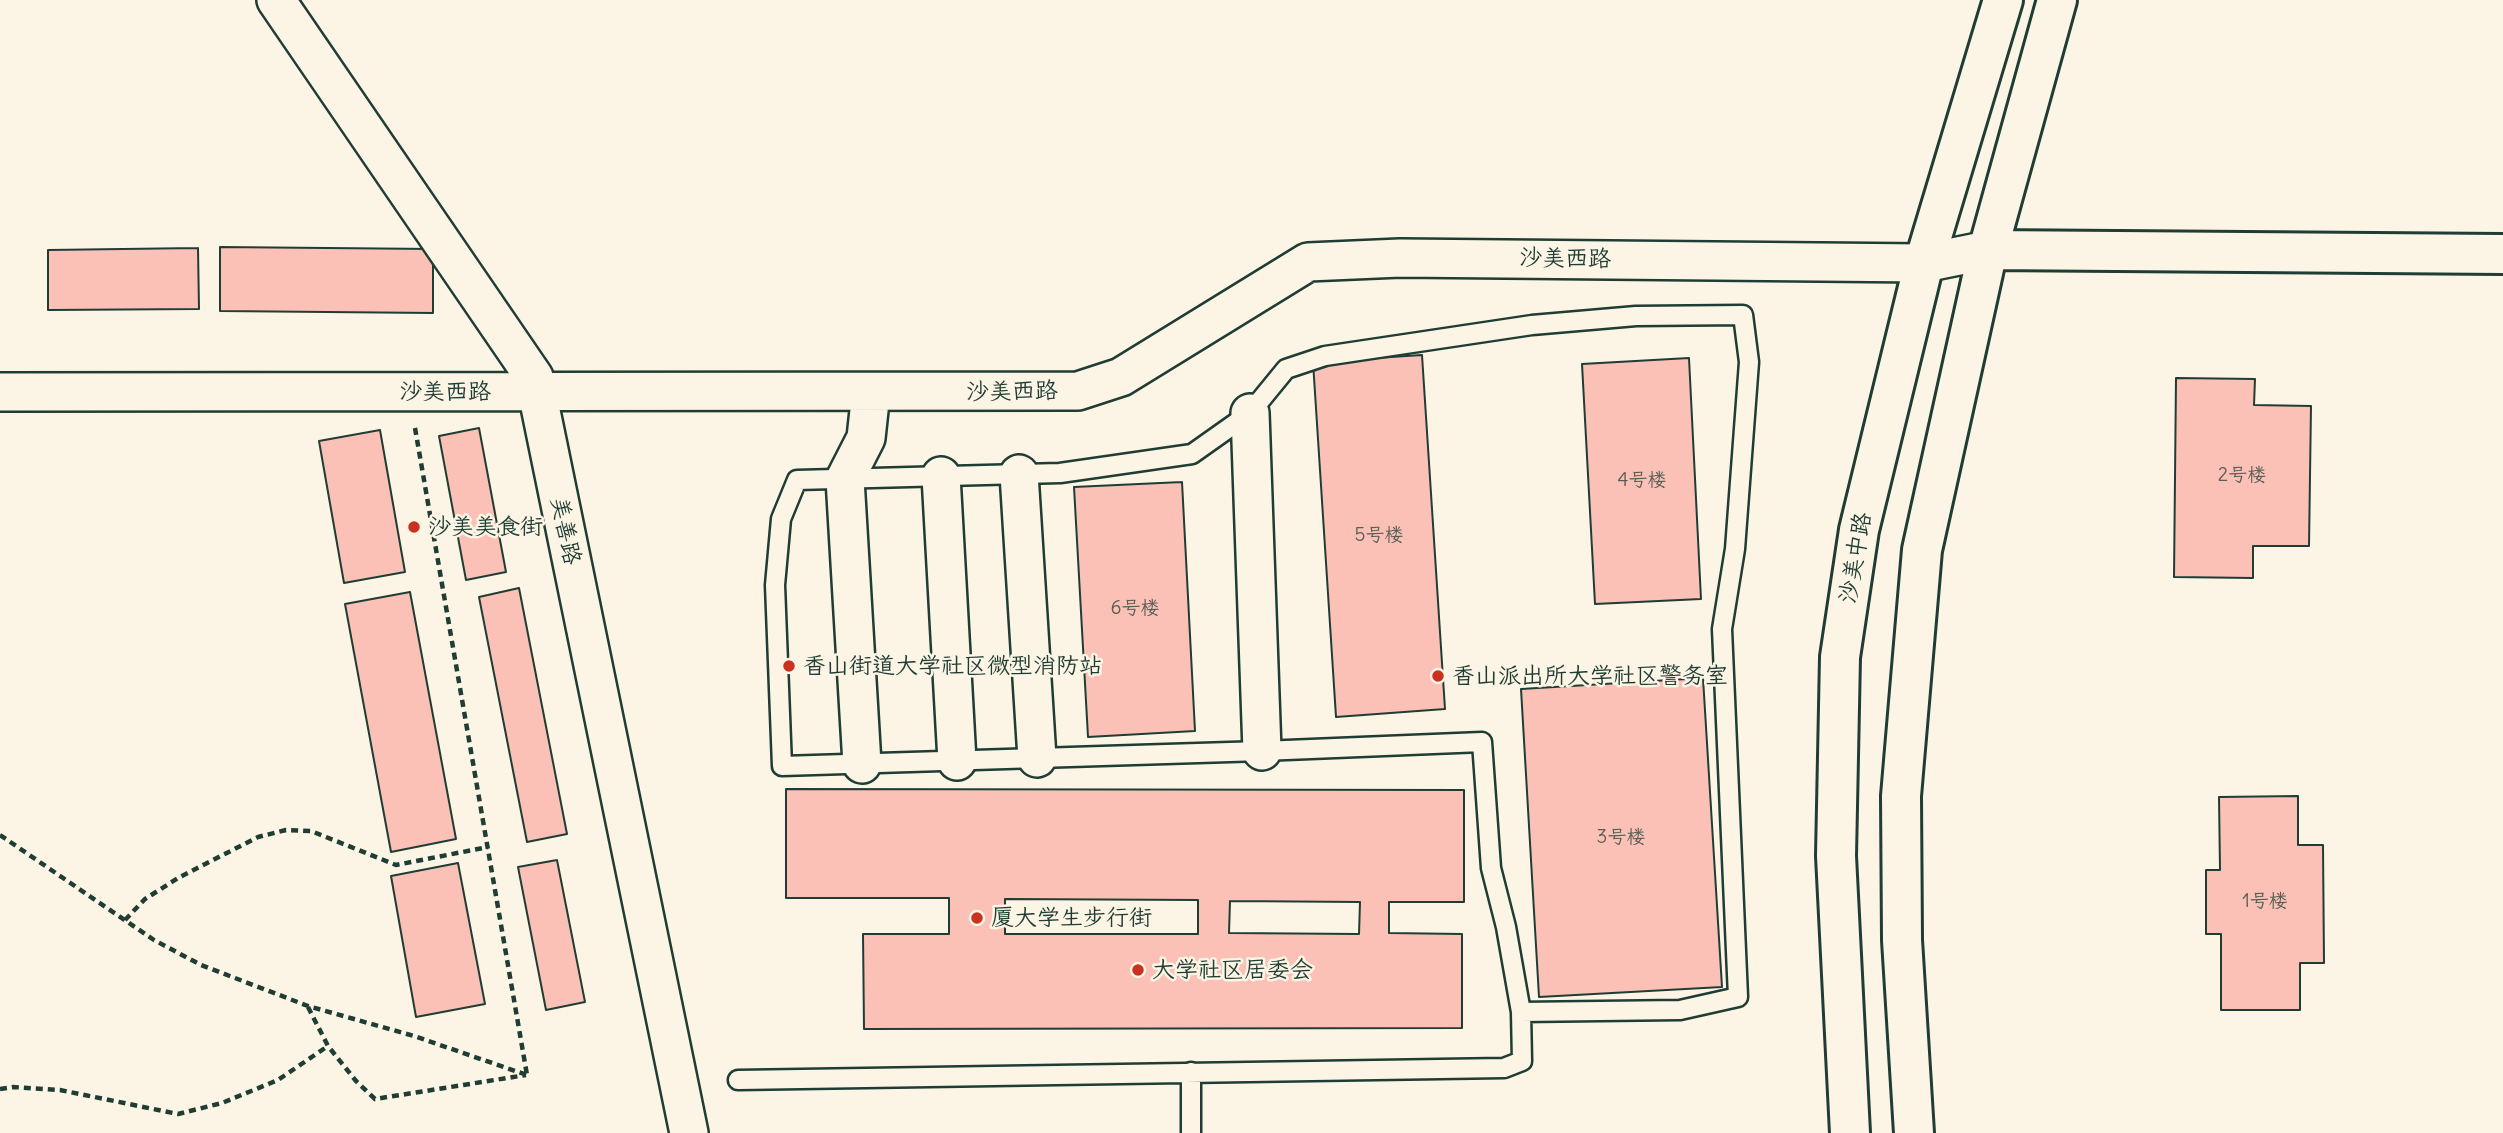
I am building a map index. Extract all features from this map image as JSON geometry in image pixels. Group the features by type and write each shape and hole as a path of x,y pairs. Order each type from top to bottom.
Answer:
{"street":[{"name":"美善路","path":"276,0 534,377 689,1133"},
{"name":"沙美中路","path":"1850,1133 1836,856 1840,657 1859,530 1924,262 2003,0"},
{"path":"1914,1133 1902,940 1901,796 1922,550 1989,250 2057,0"},
{"name":"沙美西路","path":"0,392 1078,391 1121,377 1308,262 1400,258 1924,262 1989,250"},
{"path":"1989,250 2503,254"},
{"path":"862,764 845,479 866,438 871,392"},
{"path":"1250,413 1262,751"},
{"path":"1018,474 1037,758"},
{"path":"940,476 957,761"}],"lane":[{"path":"738,1080 1504,1068 1522,1061 1521,1012 1506,927 1491,869 1482,742 782,766 775,585 781,519 797,480 1060,473 1192,454 1250,413 1286,369 1325,356 1532,325 1636,316 1744,315 1749,362 1735,549 1723,629 1738,997 1680,1010 1521,1012"},
{"path":"1191,1072 1191,1133"}],"path":[{"path":"408,392 527,1075"},
{"path":"125,920 145,899 178,878 258,837 286,830 311,831 396,865 488,847"},
{"path":"0,835 154,940 201,965 308,1006 414,1036 527,1075"},
{"path":"308,1006 328,1046 375,1099 527,1075"},
{"path":"0,1089 13,1087 60,1090 178,1114 222,1102 278,1080 328,1046"}],"building":[{"path":"220,247 433,249 433,313 220,311"},
{"path":"198,248 199,309 48,310 48,250"},
{"path":"1422,355 1445,709 1336,717 1313,362"},
{"path":"1689,358 1701,599 1595,604 1582,364"},
{"path":"2176,378 2255,379 2254,405 2311,406 2309,546 2253,546 2253,578 2174,577"},
{"path":"479,428 506,572 466,580 439,436"},
{"path":"380,430 405,572 344,583 319,441"},
{"path":"1182,482 1195,731 1088,737 1074,487"},
{"path":"519,588 567,834 527,842 479,597"},
{"path":"410,592 456,839 391,852 345,604"},
{"path":"1703,678 1722,987 1539,997 1521,689"},
{"name":"厦大学生步行街","path":"786,789 1464,790 1464,902 1389,902 1389,933 1462,934 1462,1028 864,1029 863,934 949,934 949,898 786,898","holes":["1005,899 1198,900 1198,934 1005,934","1230,901 1360,902 1359,934 1229,933"]},
{"path":"2298,796 2298,845 2323,845 2324,963 2300,963 2300,1010 2221,1010 2221,934 2206,934 2206,870 2220,870 2219,797"},
{"path":"557,860 585,1002 546,1010 518,867"},
{"path":"458,863 485,1004 416,1017 391,876"}],"place":[{"name":"沙美美食街","path":"414,527"},
{"name":"香山街道大学社区微型消防站","path":"789,666"},
{"name":"香山派出所大学社区警务室","path":"1438,676"},
{"name":"厦大学生步行街","path":"977,918"},
{"name":"大学社区居委会","path":"1138,970"}]}
